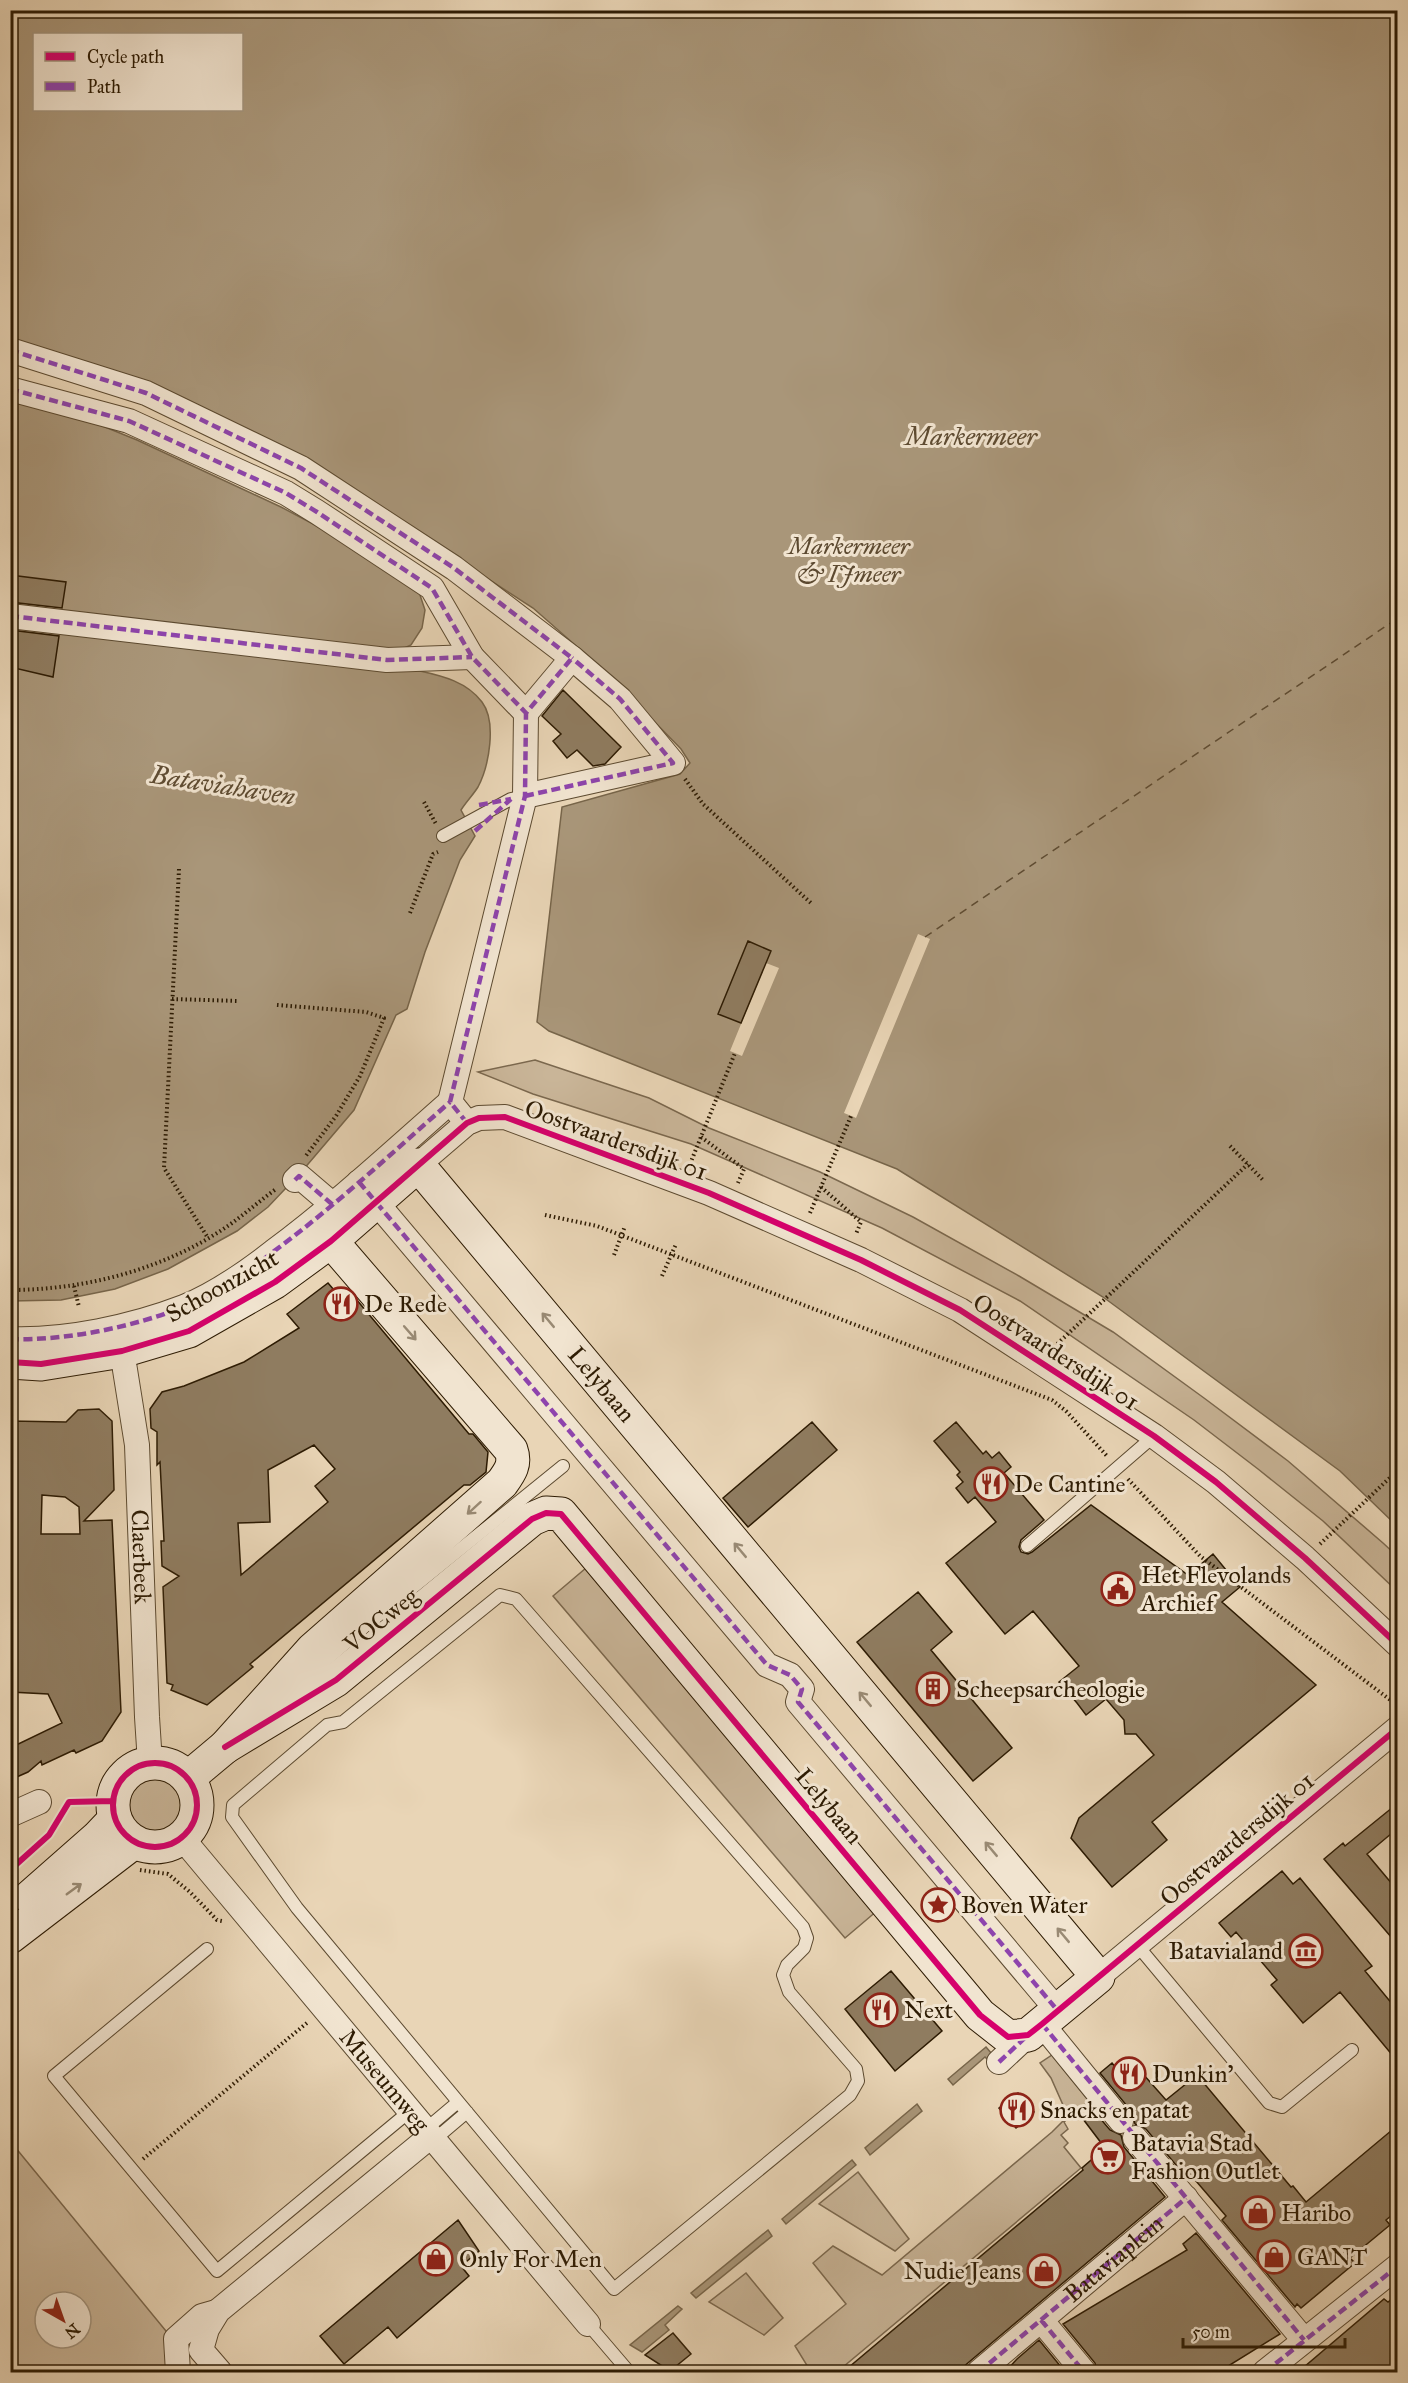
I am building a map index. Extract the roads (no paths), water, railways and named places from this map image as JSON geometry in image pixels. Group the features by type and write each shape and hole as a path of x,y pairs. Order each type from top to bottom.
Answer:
{"street":[{"path":"10,350 146,393 301,468 454,568 572,658 620,699 673,763 525,796"},
{"path":"10,389 129,421 286,493 432,588 472,657 526,712"},
{"path":"10,616 387,660 472,657"},
{"path":"10,1339 34,1340 109,1329 185,1306 240,1277 314,1222 333,1205 367,1192 450,1102 525,796 526,712 572,658"},
{"path":"418,1165 466,1123 450,1102"},
{"name":"Oostvaardersdijk 01","path":"466,1123 479,1118 505,1118 648,1170 848,1254 960,1310 1154,1436 1216,1482 1305,1558 1398,1646"},
{"name":"Schoonzicht","path":"10,1362 41,1364 122,1351 189,1331 275,1282 331,1240 367,1192 418,1165"},
{"name":"Lelybaan","path":"418,1165 1098,1977"},
{"path":"296,1174 333,1205"},
{"name":"Lelybaan","path":"367,1192 767,1665 790,1675 802,1689 798,1702 1043,2023 1008,2037 980,2014 572,1526 561,1514 553,1513"},
{"name":"VOCweg","path":"188,1778 307,1679 312,1650 501,1483 513,1465 514,1457 511,1450 331,1240"},
{"name":"Claerbeek","path":"122,1351 137,1445 150,1763"},
{"name":"VOCweg","path":"307,1679 336,1680 532,1520 553,1513"},
{"name":"Oostvaardersdijk 01","path":"1098,1977 1398,1728"},
{"path":"10,1914 97,1838 127,1845 159,1847 175,1843 182,1838 192,1826 197,1813 195,1791 188,1778 171,1766 150,1763 133,1769 119,1783 113,1801 127,1845"},
{"path":"10,1815 39,1802"},
{"name":"Museumweg","path":"182,1838 588,2324"},
{"path":"10,1937 127,1845"},
{"path":"999,2062 1098,1977"},
{"name":"Bataviaplein","path":"1043,2023 1304,2340"},
{"path":"220,2373 201,2350 207,2329 218,2311 430,2135"},
{"name":"Bataviaplein","path":"980,2373 1186,2198"},
{"path":"1265,2373 1398,2266"},
{"path":"178,2373 176,2339 202,2316 218,2311"},
{"name":"Bataviaplein","path":"1041,2320 1083,2373"}],"lane":[{"path":"440,831 511,798 525,796"},
{"name":"Oostvaardersdijk 01","path":"1027,1546 1154,1436"},
{"path":"307,1679 369,1623 563,1466"},
{"path":"500,1595 516,1599 522,1605 803,1927 807,1938 804,1948 787,1965 783,1976 789,1992 856,2069 858,2081 850,2095 614,2289 467,2112 297,1908 232,1817 233,1805 327,1725 343,1722 500,1595"},
{"path":"1137,1945 1269,2103 1282,2107 1352,2050"},
{"path":"207,1949 54,2076 217,2271 410,2111"},
{"path":"430,2135 458,2102"},
{"path":"430,2135 467,2112"},
{"path":"588,2324 629,2373"}],"water":[{"name":"Markermeer","path":"10,11 1397,11 1397,1526 1340,1471 1103,1297 897,1169 549,1031 537,1022 562,807 680,774 690,763 681,749 607,673 533,608 405,525 11,343"},
{"path":"11,400 73,414 137,440 281,507 379,559 418,589 425,610 422,628 411,645 387,656 11,612"},
{"name":"Bataviahaven","path":"11,621 429,673 454,681 476,695 487,711 490,732 488,756 482,778 461,810 475,836 460,860 425,952 407,1009 396,1015 354,1110 268,1207 237,1231 168,1269 115,1289 61,1300 11,1301"},
{"path":"986,2047 997,2060 992,2064 985,2057 953,2085 948,2079"},
{"path":"917,2104 922,2111 870,2155 865,2148"},
{"path":"852,2160 856,2165 786,2224 782,2219"},
{"path":"768,2230 772,2236 696,2298 691,2293"},
{"path":"678,2306 682,2309 665,2325 669,2330 642,2352 630,2345"}],"place":[{"name":"De Rede","path":"341,1304"},
{"name":"De Cantine","path":"991,1484"},
{"name":"Het Flevolands Archief","path":"1118,1589"},
{"name":"Scheepsarcheologie","path":"933,1689"},
{"name":"Boven Water","path":"938,1905"},
{"name":"Batavialand","path":"1306,1951"},
{"name":"Next","path":"881,2010"},
{"name":"Dunkin'","path":"1129,2074"},
{"name":"Snacks en patat","path":"1017,2110"},
{"name":"Batavia Stad Fashion Outlet","path":"1108,2157"},
{"name":"Haribo","path":"1258,2213"},
{"name":"GANT","path":"1274,2257"},
{"name":"Only For Men","path":"436,2259"},
{"name":"Nudie Jeans","path":"1044,2271"}],"park label":[{"name":"Markermeer & IJmeer","path":"849,560"}]}
